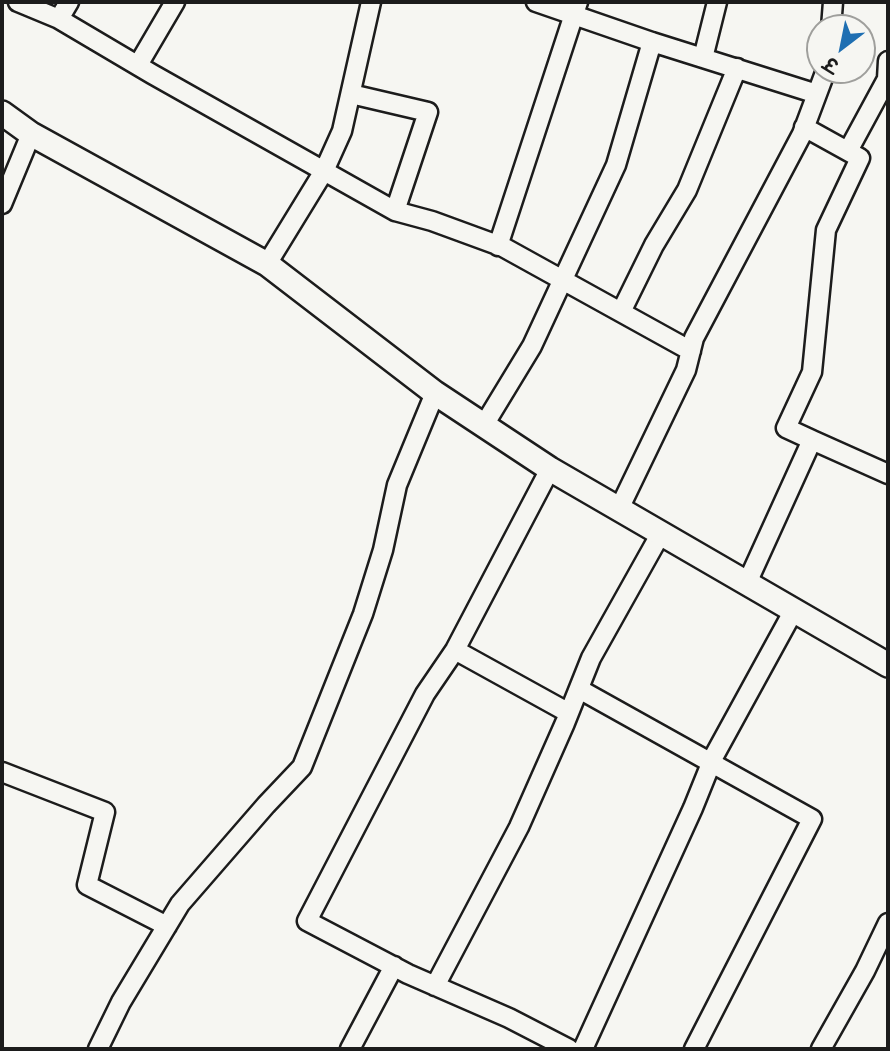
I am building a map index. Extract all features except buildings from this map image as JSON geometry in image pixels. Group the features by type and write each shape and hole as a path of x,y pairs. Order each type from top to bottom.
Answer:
{"street":[{"path":"18,2 59,19 396,211 432,221 498,246 691,351"},
{"path":"59,19 69,2"},
{"path":"138,65 175,2"},
{"path":"267,264 324,171 342,131 371,2"},
{"path":"536,2 576,8 652,42 817,94"},
{"path":"703,58 717,2"},
{"path":"498,246 576,8"},
{"path":"484,425 532,346 616,165 652,42"},
{"path":"848,151 887,79 888,61"},
{"path":"621,312 654,245 687,190 737,68"},
{"path":"619,509 686,370 694,338 804,127 821,84"},
{"path":"351,93 428,112 396,211"},
{"path":"2,113 32,134 267,264 435,393 550,469 888,665"},
{"path":"804,127 860,158 826,230 812,372 786,428 888,474"},
{"path":"2,204 32,134"},
{"path":"98,1049 121,1002 180,904 302,767 363,614 383,550 397,485 435,393"},
{"path":"747,583 812,440"},
{"path":"550,469 455,650 425,694 307,921 544,1043 569,1049"},
{"path":"435,986 519,827 591,658 662,533"},
{"path":"583,1049 647,913 711,764 794,610"},
{"path":"455,650 569,713"},
{"path":"579,689 812,819 694,1049"},
{"path":"2,772 106,812 87,885 167,926"},
{"path":"821,1049 888,923"},
{"path":"350,1049 394,966"}]}
